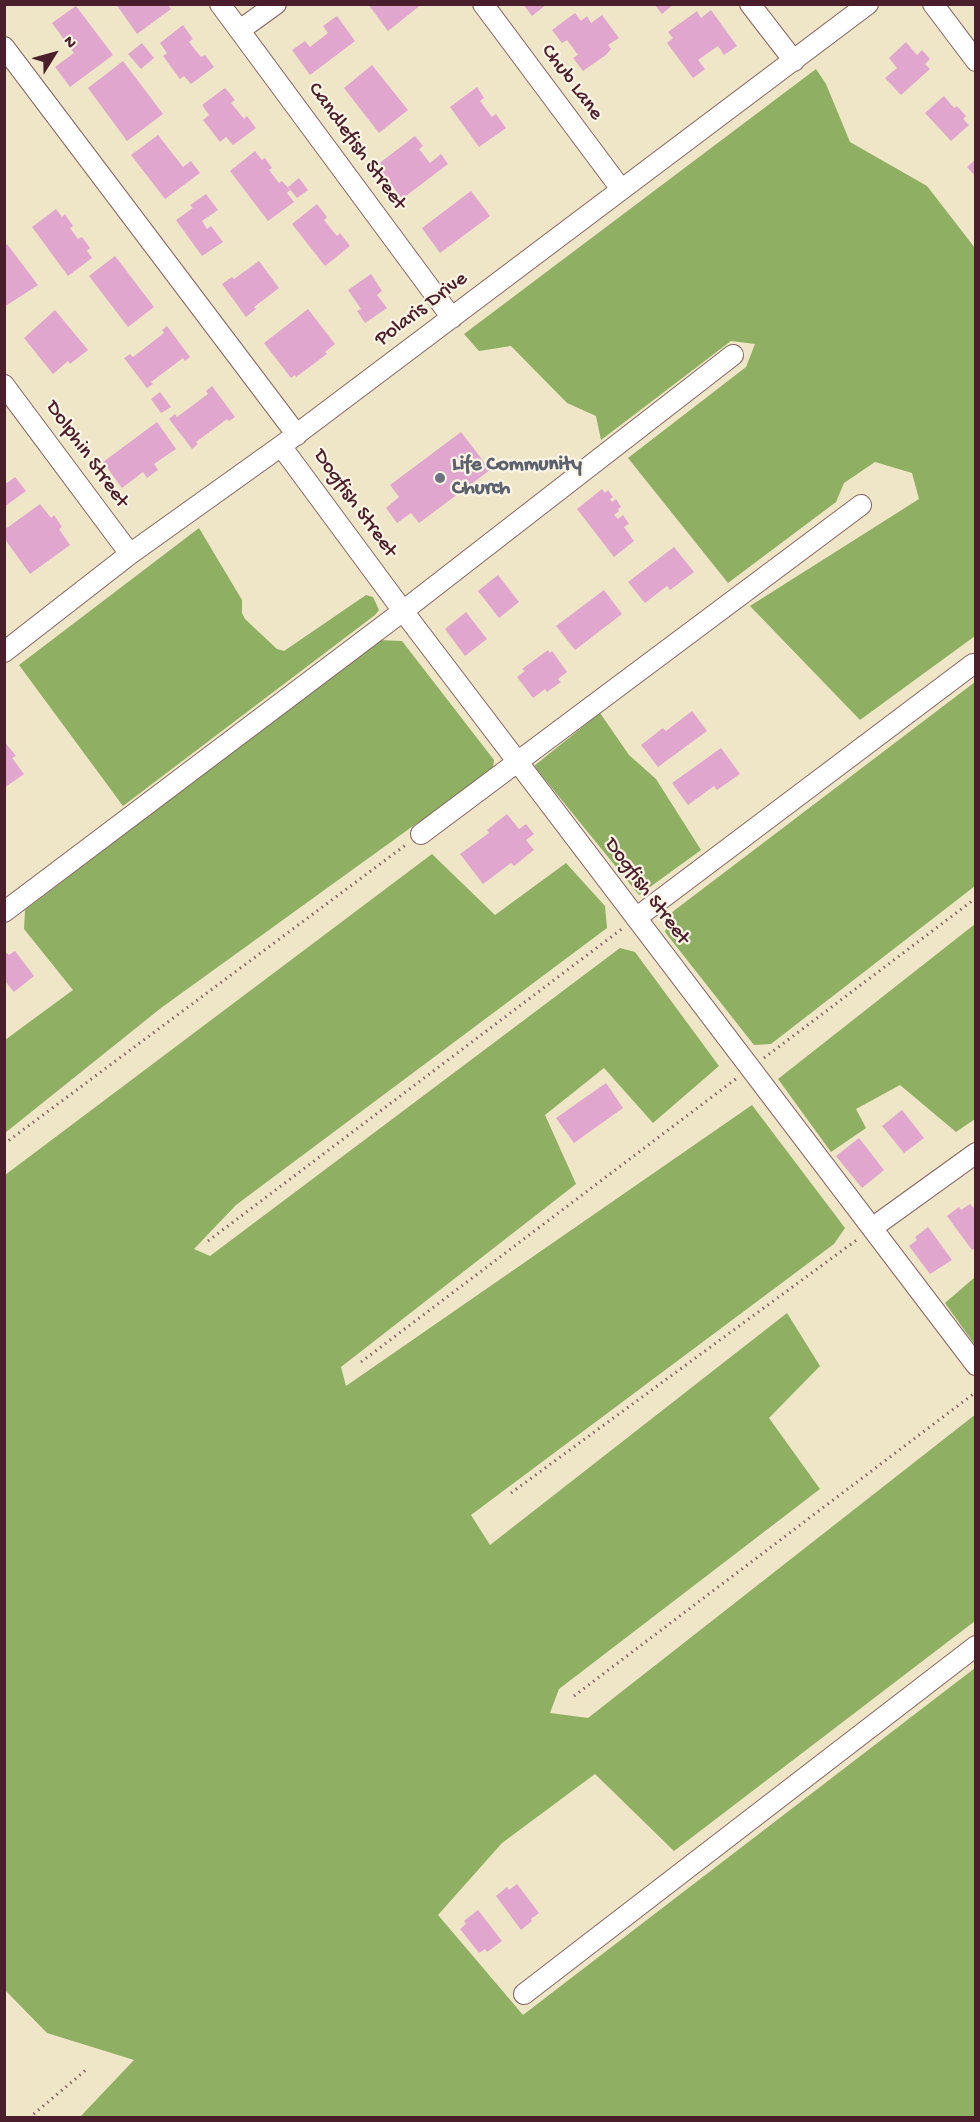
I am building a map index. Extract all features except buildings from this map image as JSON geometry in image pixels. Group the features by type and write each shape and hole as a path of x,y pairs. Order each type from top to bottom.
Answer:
{"street":[{"name":"Candlefish Street","path":"220,4 452,318"},
{"path":"240,30 276,4"},
{"name":"Chub Lane","path":"483,4 621,189"},
{"path":"750,4 794,61"},
{"name":"Polaris Drive","path":"4,651 130,554 289,440 868,4"},
{"path":"933,4 975,61"},
{"name":"Dogfish Street","path":"4,47 289,440 403,610 975,1365"},
{"path":"4,912 403,610 733,355"},
{"name":"Dolphin Street","path":"4,385 130,554"},
{"path":"420,834 861,505"},
{"path":"636,918 973,664"},
{"path":"872,1228 975,1153"},
{"path":"524,1994 975,1646"}],"path":[{"path":"4,1144 420,834"},
{"path":"361,1362 975,898"},
{"path":"208,1241 636,918"},
{"path":"511,1493 872,1228"},
{"path":"574,1696 975,1392"},
{"path":"29,2118 87,2069"}],"green space":[{"path":"816,69 826,84 850,142 927,186 975,248 975,636 860,720 750,606 919,499 912,473 875,462 844,483 836,502 728,583 628,458 746,367 755,344 731,341 601,440 596,416 567,403 511,346 479,351 464,334"},
{"path":"199,528 242,600 242,613 245,619 277,649 284,651 366,595 373,597 379,610 123,806 19,665"},
{"path":"378,640 402,641 494,760 492,775 413,826 161,1008 5,1133 5,1040 73,990 24,929 25,910"},
{"path":"975,682 975,886 771,1044 754,1045 665,932 671,913"},
{"path":"600,713 629,755 656,779 701,850 639,895 534,766"},
{"path":"432,854 495,915 566,863 605,906 607,928 236,1205 194,1249 210,1256 620,948 635,952 719,1066 653,1123 604,1068 545,1115 576,1184 341,1367 346,1386 752,1105 845,1228 834,1244 471,1515 490,1545 787,1313 820,1366 769,1418 820,1489 559,1689 550,1713 588,1718 976,1414 975,1621 674,1851 595,1774 502,1843 438,1915 523,2015 975,1668 975,2117 80,2117 134,2060 47,2033 5,1990 5,1175"},
{"path":"975,924 975,1119 956,1132 900,1085 856,1109 866,1128 831,1152 778,1079"},
{"path":"975,1277 975,1345 945,1303"}],"place":[{"name":"Life Community Church","path":"440,478"}]}
